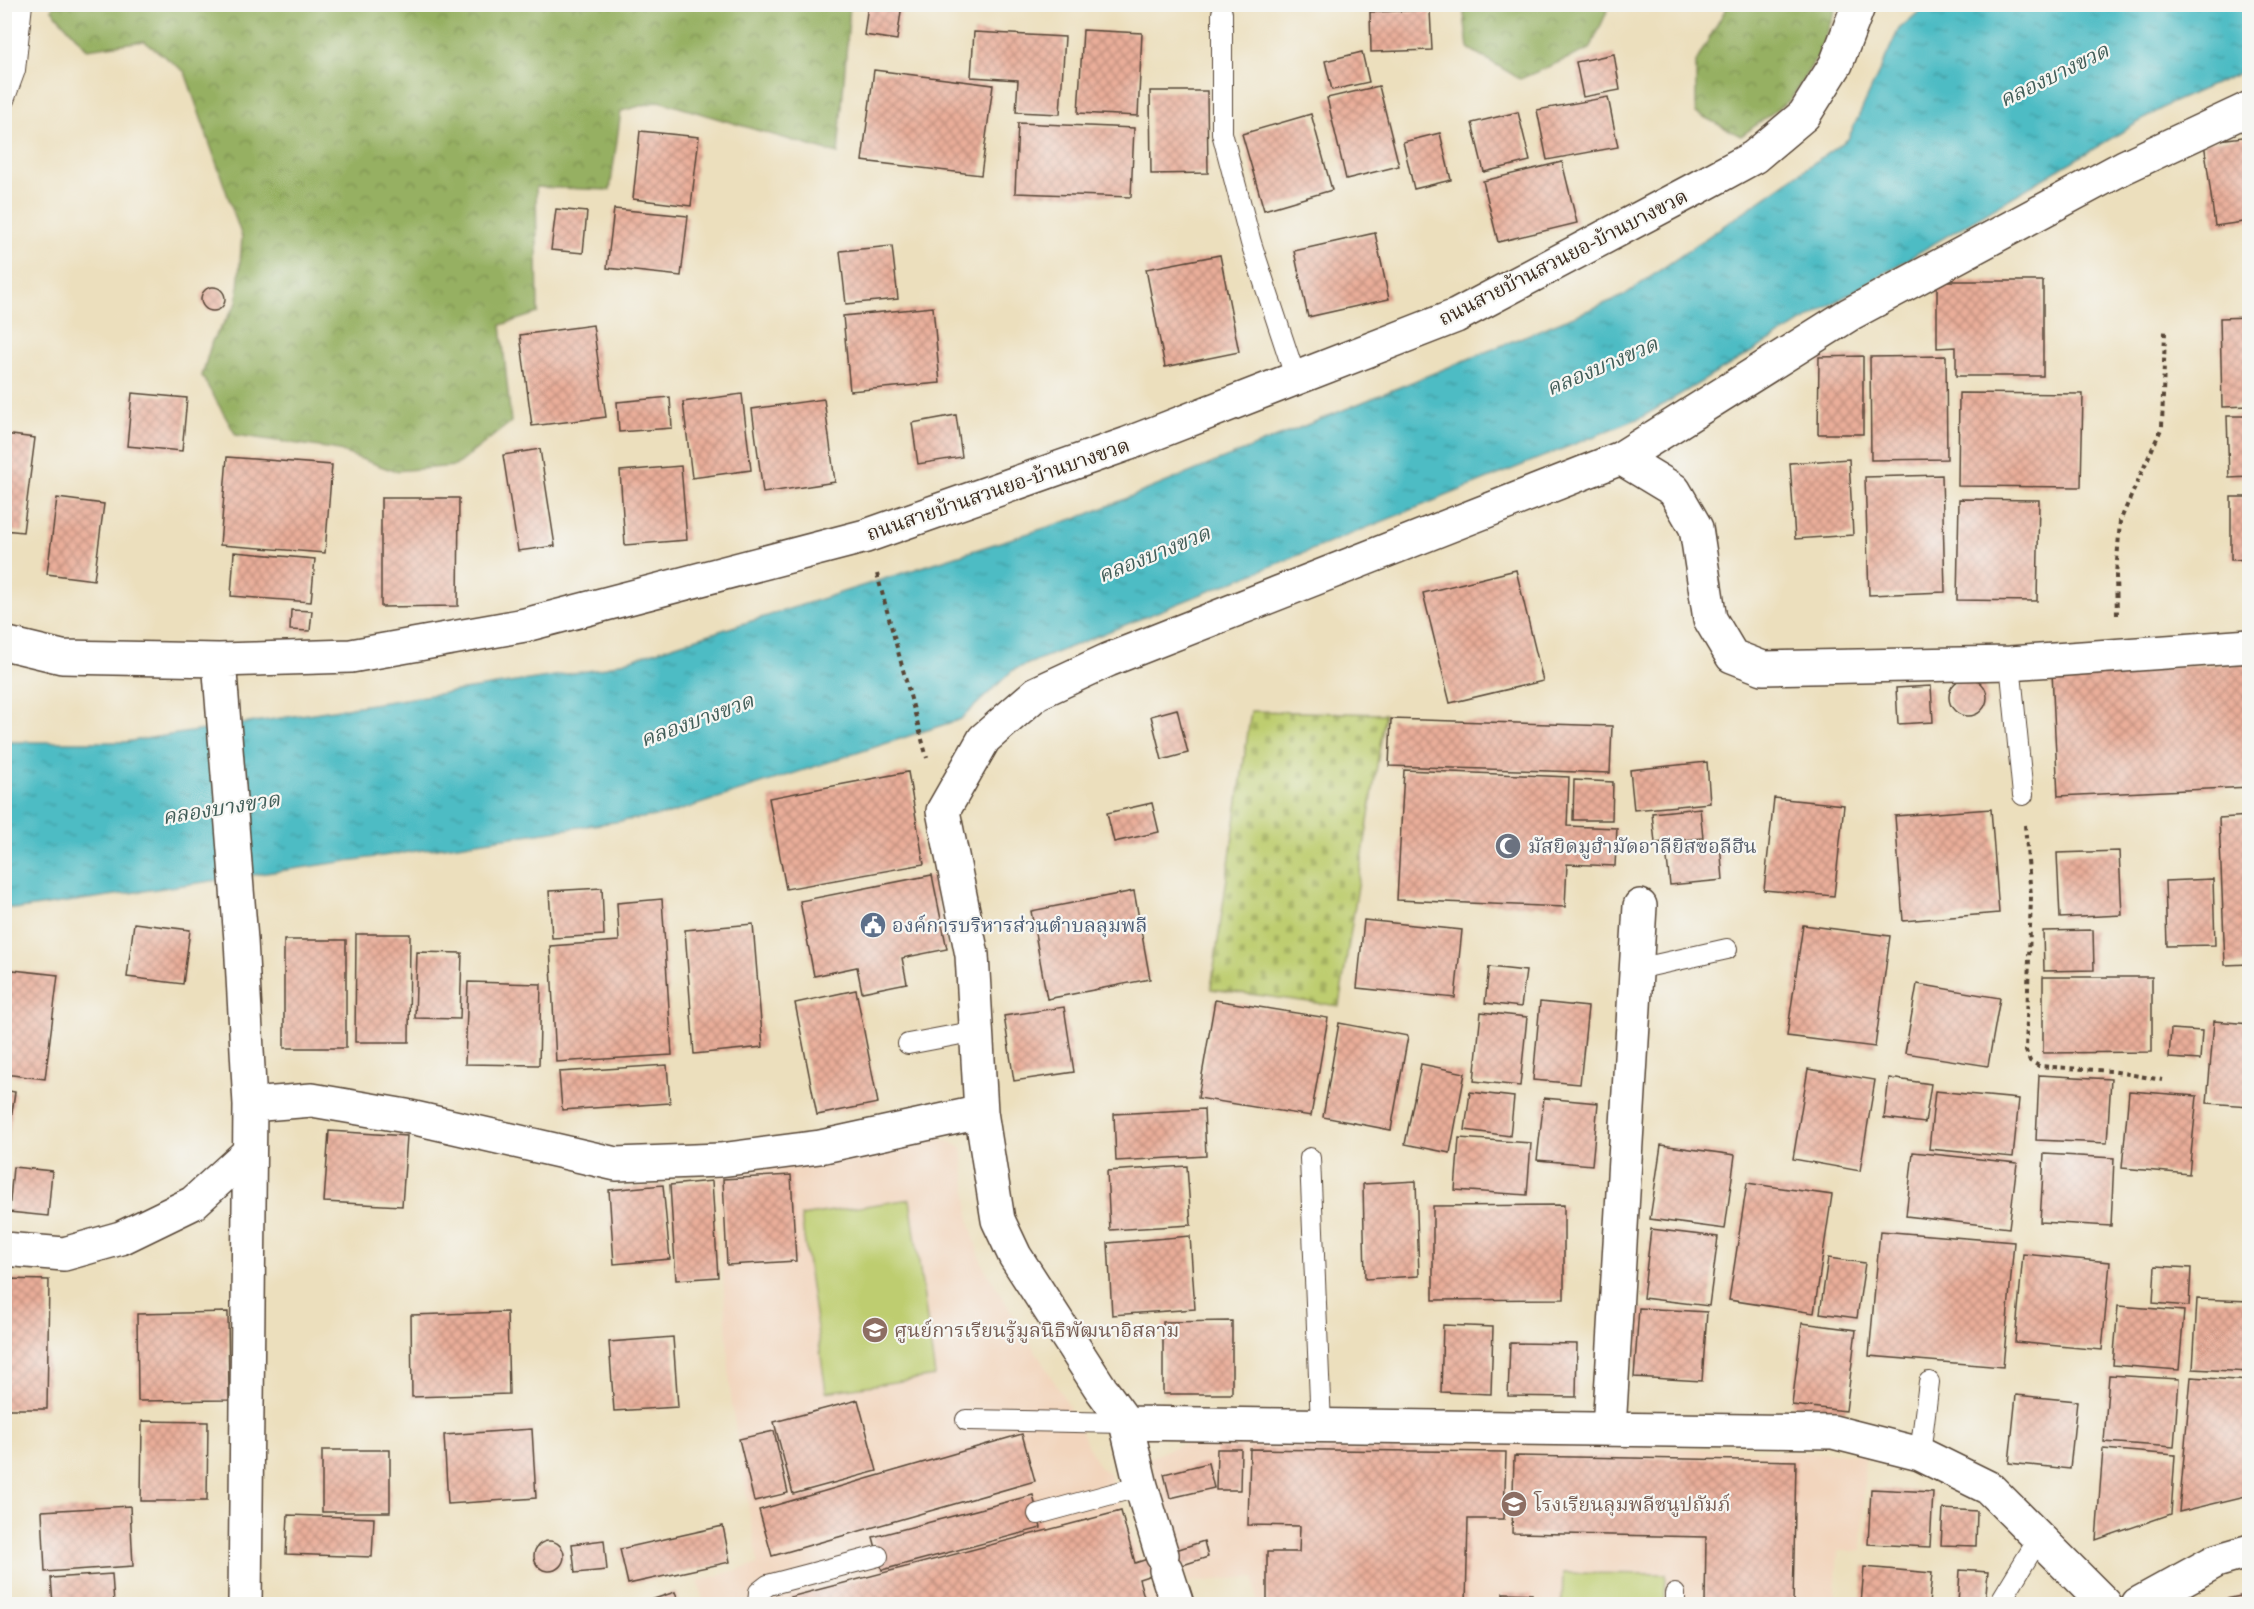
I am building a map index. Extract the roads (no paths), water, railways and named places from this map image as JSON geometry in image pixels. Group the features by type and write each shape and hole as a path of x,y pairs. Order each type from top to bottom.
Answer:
{"street":[{"name":"ถนนสายบ้านสวนยอ-บ้านบางขวด","path":"4,643 62,657 220,676 351,656 525,625 866,536 1126,444 1295,376 1456,316 1754,157 1804,115 1836,64 1859,4"},
{"path":"1177,1605 1141,1485 1126,1423 1101,1389 1015,1256 998,1220 981,1112 972,955 943,811 984,739 1037,693 1108,660 1621,458 1850,314 2124,166 2250,108"},
{"path":"1621,458 1674,490 1696,528 1710,619 1732,656 1763,668 2010,663 2250,645"},
{"path":"220,676 241,940 250,1105 245,1605"},
{"path":"1609,1429 1640,906"},
{"path":"250,1105 324,1102 406,1116 616,1164 720,1160 819,1147 981,1112"},
{"path":"4,1249 64,1254 121,1238 193,1203 248,1154"},
{"path":"1126,1423 1833,1432 1920,1454 1989,1488 2105,1605"},
{"path":"2138,1605 2216,1561 2250,1551"}],"lane":[{"path":"4,100 15,70 22,4"},
{"path":"1222,13 1222,133 1251,243 1295,376"},
{"path":"2010,663 2023,795"},
{"path":"1637,969 1727,949"},
{"path":"908,1044 977,1031"},
{"path":"1310,1158 1322,1425"},
{"path":"1920,1454 1929,1382"},
{"path":"966,1420 1126,1423"},
{"path":"1038,1514 1141,1485"},
{"path":"1999,1605 2039,1538"},
{"path":"758,1605 759,1592 768,1585 878,1556"}],"water":[{"name":"คลองบางขวด","path":"1927,5 2249,5 2249,69 2169,104 1642,417 1013,670 961,719 669,814 20,909 5,907 5,742 125,742 600,669 1086,515 1623,296 1848,139 1899,29"}],"place":[{"name":"มัสยิดมูฮำมัดอาลียิสซอลีฮีน","path":"1508,846"},
{"name":"องค์การบริหารส่วนตำบลลุมพลี","path":"873,925"},
{"name":"ศูนย์การเรียนรู้มูลนิธิพัฒนาอิสลาม","path":"875,1330"},
{"name":"โรงเรียนลุมพลีชนูปถัมภ์","path":"1514,1504"}]}
